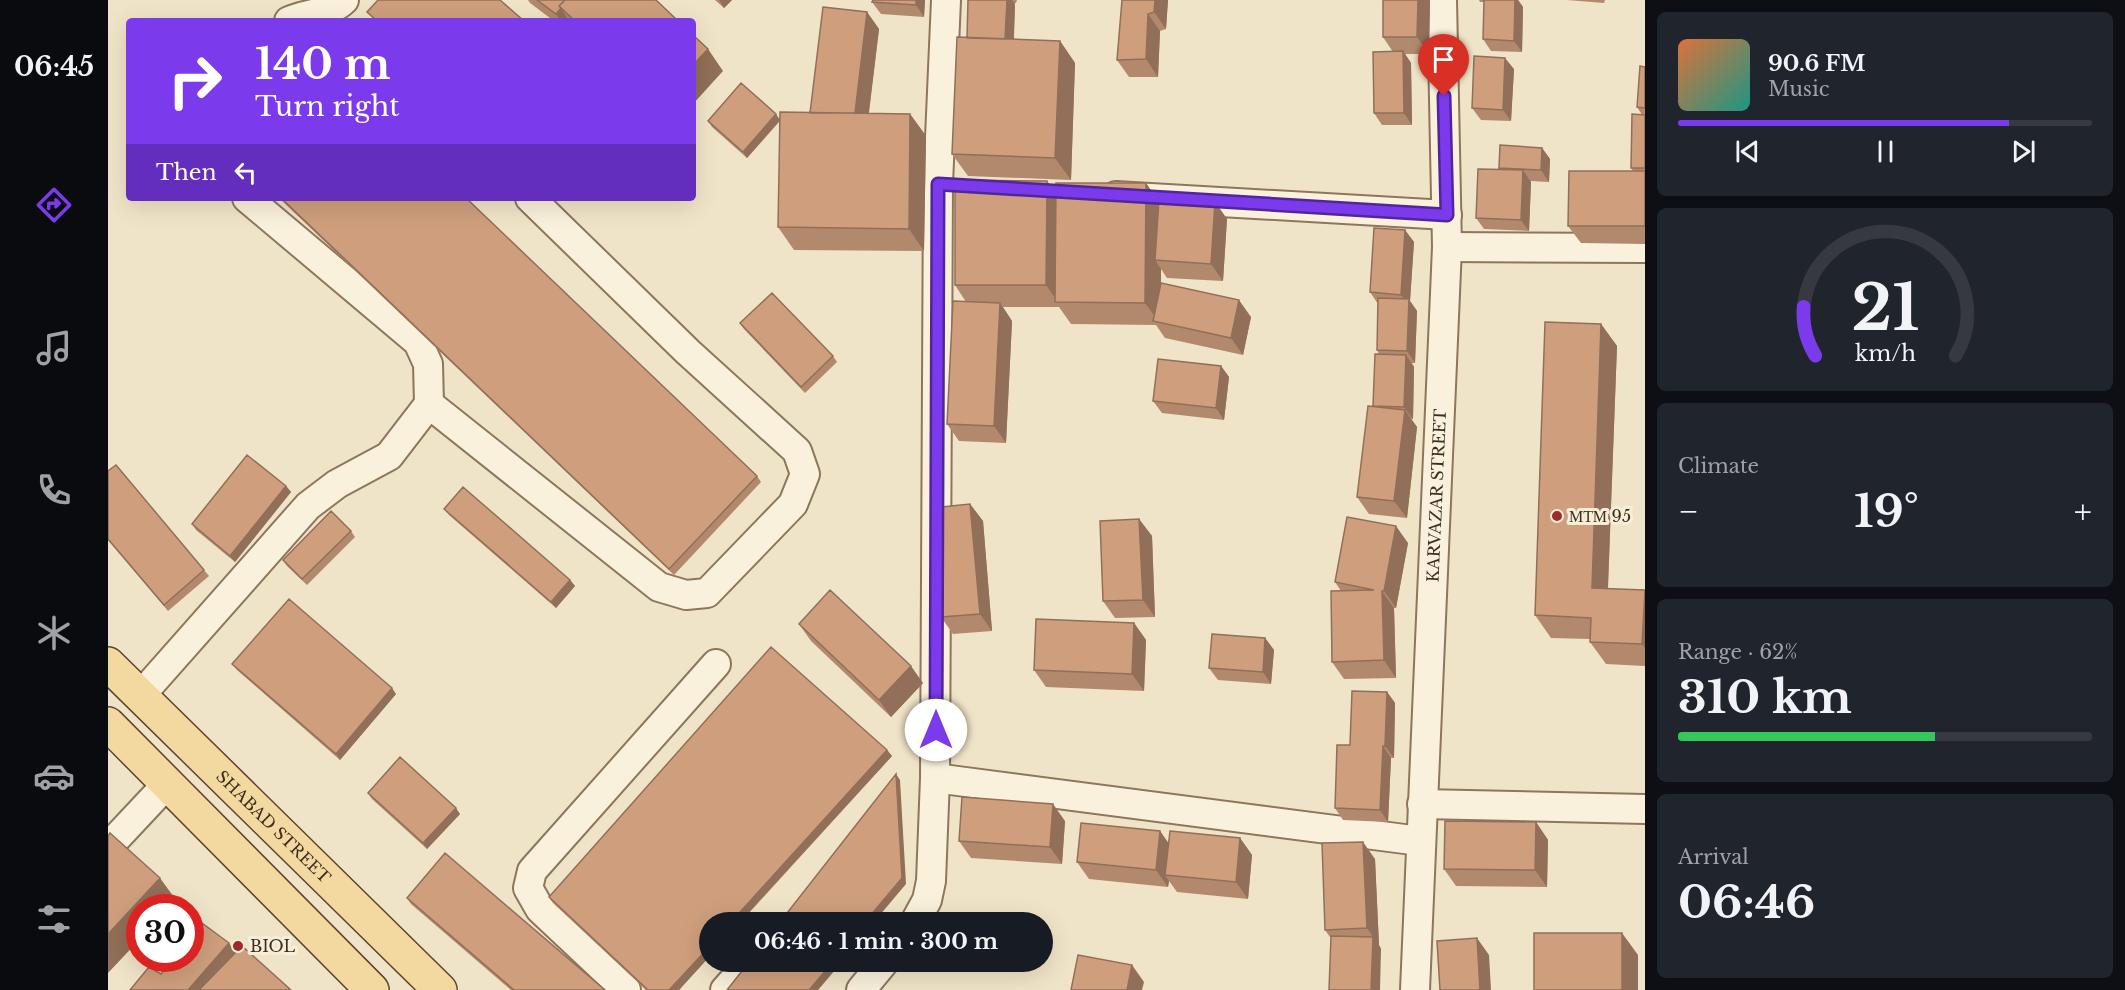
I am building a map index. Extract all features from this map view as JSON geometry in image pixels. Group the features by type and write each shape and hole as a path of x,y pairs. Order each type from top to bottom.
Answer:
{"main road":[{"name":"SHABAD STREET","path":"108,664 440,990"},
{"path":"140,696 110,725 372,990"}],"street":[{"path":"920,912 927,900 931,881 935,778 950,185 946,0"},
{"name":"KARVAZAR STREET","path":"1415,990 1447,247 1442,0"},
{"path":"296,18 343,10"},
{"path":"1090,194 1447,215"},
{"path":"140,696 308,506 337,484 389,456 429,404 428,364 418,342 251,201"},
{"path":"429,404 659,588 686,595 707,593 793,504 805,474 797,451 688,352 533,201"},
{"path":"1447,247 1645,248"},
{"path":"626,990 540,909 528,888 532,871 716,663"},
{"path":"935,778 1420,841"},
{"path":"108,847 168,783"},
{"path":"1422,804 1645,809"},
{"path":"725,990 741,972"},
{"path":"861,990 876,972"}],"building":[{"path":"378,0 500,0 521,18 374,18 367,12"},
{"path":"537,0 565,0 559,6 561,8 556,14"},
{"path":"565,0 656,0 675,18 572,18 559,6"},
{"path":"873,0 916,0 916,5 872,2"},
{"path":"968,0 1007,0 1005,39 967,38"},
{"path":"1122,0 1155,0 1154,12 1148,14 1146,59 1117,60"},
{"path":"1383,0 1418,0 1417,37 1383,37"},
{"path":"1484,0 1515,0 1514,41 1483,39"},
{"path":"823,7 867,12 855,113 810,113"},
{"path":"957,37 1060,41 1055,158 952,154"},
{"path":"696,38 708,49 696,62"},
{"path":"1403,51 1404,113 1374,113 1373,52"},
{"path":"1474,56 1505,58 1503,110 1472,108"},
{"path":"1640,66 1645,67 1645,108 1637,107"},
{"path":"741,83 776,114 743,152 708,121"},
{"path":"780,112 910,114 909,229 778,227"},
{"path":"1632,114 1645,115 1645,168 1631,168"},
{"path":"1500,145 1542,148 1541,170 1499,168"},
{"path":"1478,169 1523,170 1521,220 1476,218"},
{"path":"1569,171 1645,171 1645,226 1568,226"},
{"path":"955,180 1047,181 1046,285 955,285"},
{"path":"1056,183 1146,183 1145,303 1055,302"},
{"path":"1159,199 1215,202 1211,264 1155,260"},
{"path":"284,201 469,201 757,476 669,569"},
{"path":"1374,228 1405,230 1401,295 1370,292"},
{"path":"1161,283 1239,300 1231,338 1153,321"},
{"path":"772,293 833,356 801,387 740,323"},
{"path":"1378,298 1409,299 1407,351 1377,350"},
{"path":"953,301 1000,303 994,426 947,424"},
{"path":"1545,322 1601,324 1592,588 1645,590 1642,644 1590,642 1591,618 1535,615"},
{"path":"1375,354 1406,355 1404,407 1373,406"},
{"path":"1158,359 1221,366 1216,408 1153,401"},
{"path":"1368,406 1405,410 1394,501 1357,497"},
{"path":"247,455 286,486 230,556 192,524"},
{"path":"116,465 204,570 164,605 108,539 108,471"},
{"path":"463,487 570,580 551,602 444,509"},
{"path":"970,504 980,614 941,617 932,508"},
{"path":"331,511 351,531 302,579 283,560"},
{"path":"1347,517 1396,526 1384,591 1382,591 1384,660 1332,662 1331,591 1374,590 1335,582"},
{"path":"1139,519 1143,600 1103,601 1100,521"},
{"path":"830,590 911,666 879,700 799,624"},
{"path":"289,599 392,688 336,754 232,664"},
{"path":"1036,619 1134,623 1132,674 1034,670"},
{"path":"1212,634 1265,638 1263,672 1209,668"},
{"path":"771,647 887,750 740,912 699,912 699,958 669,990 648,990 549,897"},
{"path":"1352,691 1387,692 1380,810 1335,808 1337,745 1350,745"},
{"path":"400,757 456,808 423,843 368,793"},
{"path":"896,774 902,878 873,912 788,912"},
{"path":"962,797 1053,804 1050,847 959,841"},
{"path":"1445,821 1536,822 1535,870 1444,869"},
{"path":"1081,823 1160,831 1156,870 1077,862"},
{"path":"1170,831 1240,838 1236,882 1165,875"},
{"path":"110,833 160,878 145,894 126,894 126,915 108,934 108,836"},
{"path":"1363,842 1367,928 1325,930 1322,843"},
{"path":"445,853 605,990 514,990 407,898"},
{"path":"204,924 229,943 204,972"},
{"path":"1534,933 1622,933 1622,990 1534,990"},
{"path":"1331,936 1373,937 1371,990 1329,990"},
{"path":"1477,938 1480,990 1440,990 1437,941"},
{"path":"242,946 291,990 199,990"},
{"path":"1078,955 1132,965 1127,990 1071,990"},
{"path":"145,972 161,974 162,972 204,972 188,990 130,990"},
{"path":"741,972 824,972 809,990 727,990"}],"place":[{"name":"МТМ 95","path":"1557,516"},
{"name":"BIOL","path":"238,946"}],"route":[{"path":"936,730 938,184 1447,215 1444,96"}]}
